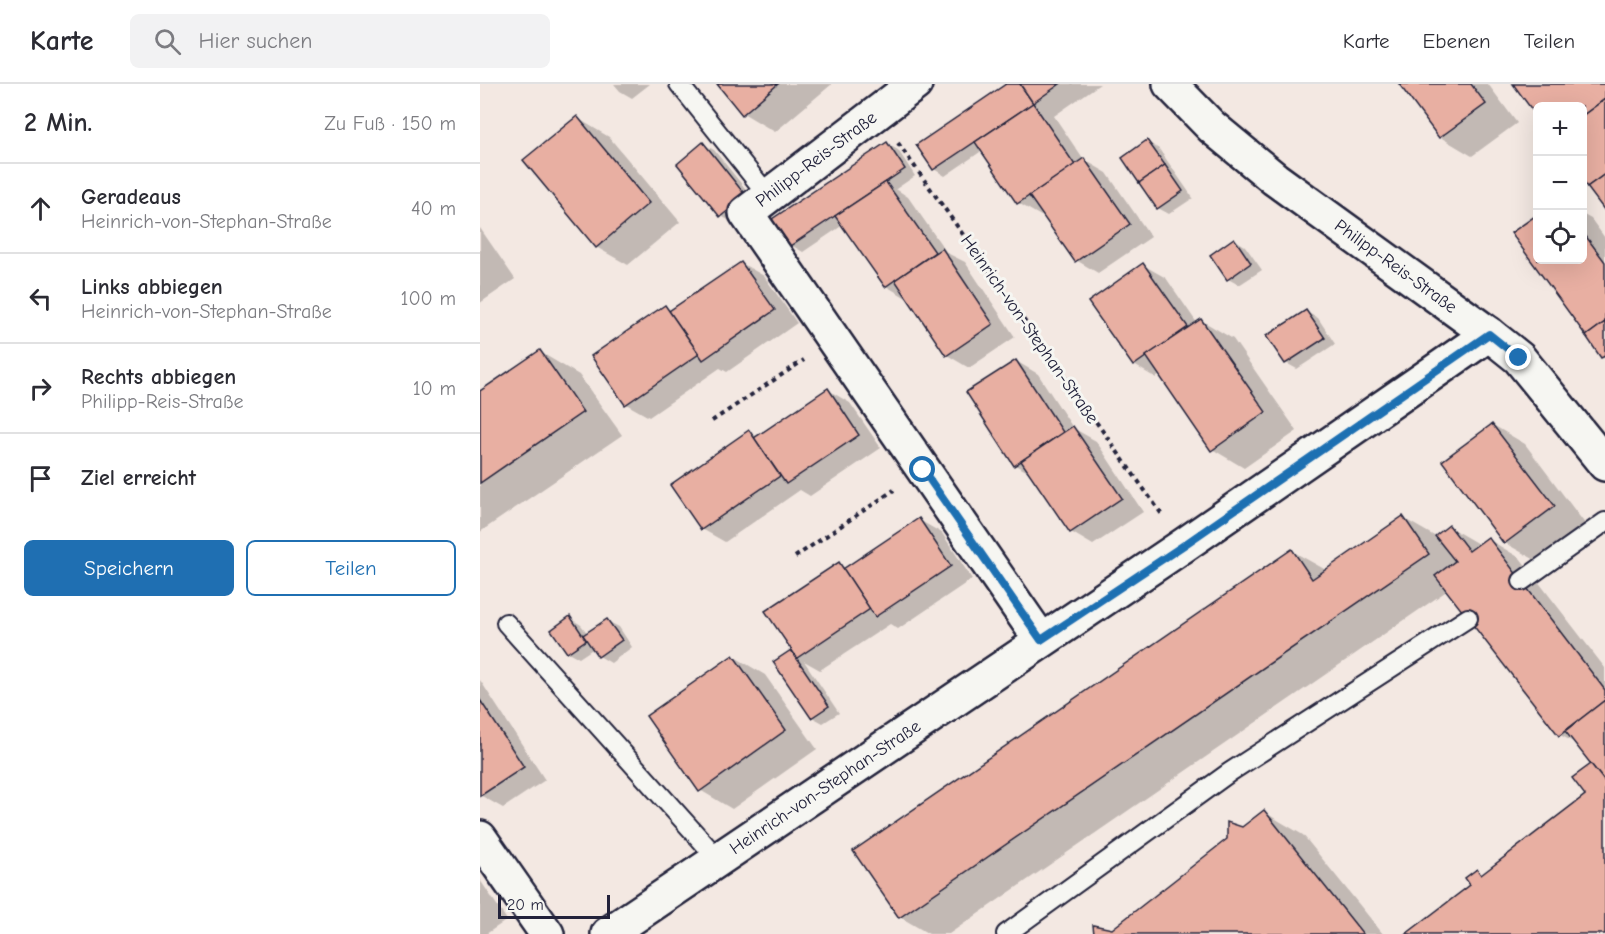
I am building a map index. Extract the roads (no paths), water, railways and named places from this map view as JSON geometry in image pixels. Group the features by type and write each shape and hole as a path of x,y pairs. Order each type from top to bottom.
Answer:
{"street":[{"name":"Philipp-Reis-Straße","path":"753,198 877,113 915,84"},
{"name":"Philipp-Reis-Straße","path":"1170,84 1212,127 1275,179 1519,358 1600,446"},
{"path":"753,198 834,339 1041,640"},
{"name":"Heinrich-von-Stephan-Straße","path":"608,934 1184,545 1489,334"},
{"path":"480,838 547,934"}],"lane":[{"path":"679,84 753,198"},
{"path":"1522,581 1605,522"},
{"path":"1006,934 1230,771 1468,618"},
{"path":"506,623 718,860"}]}
